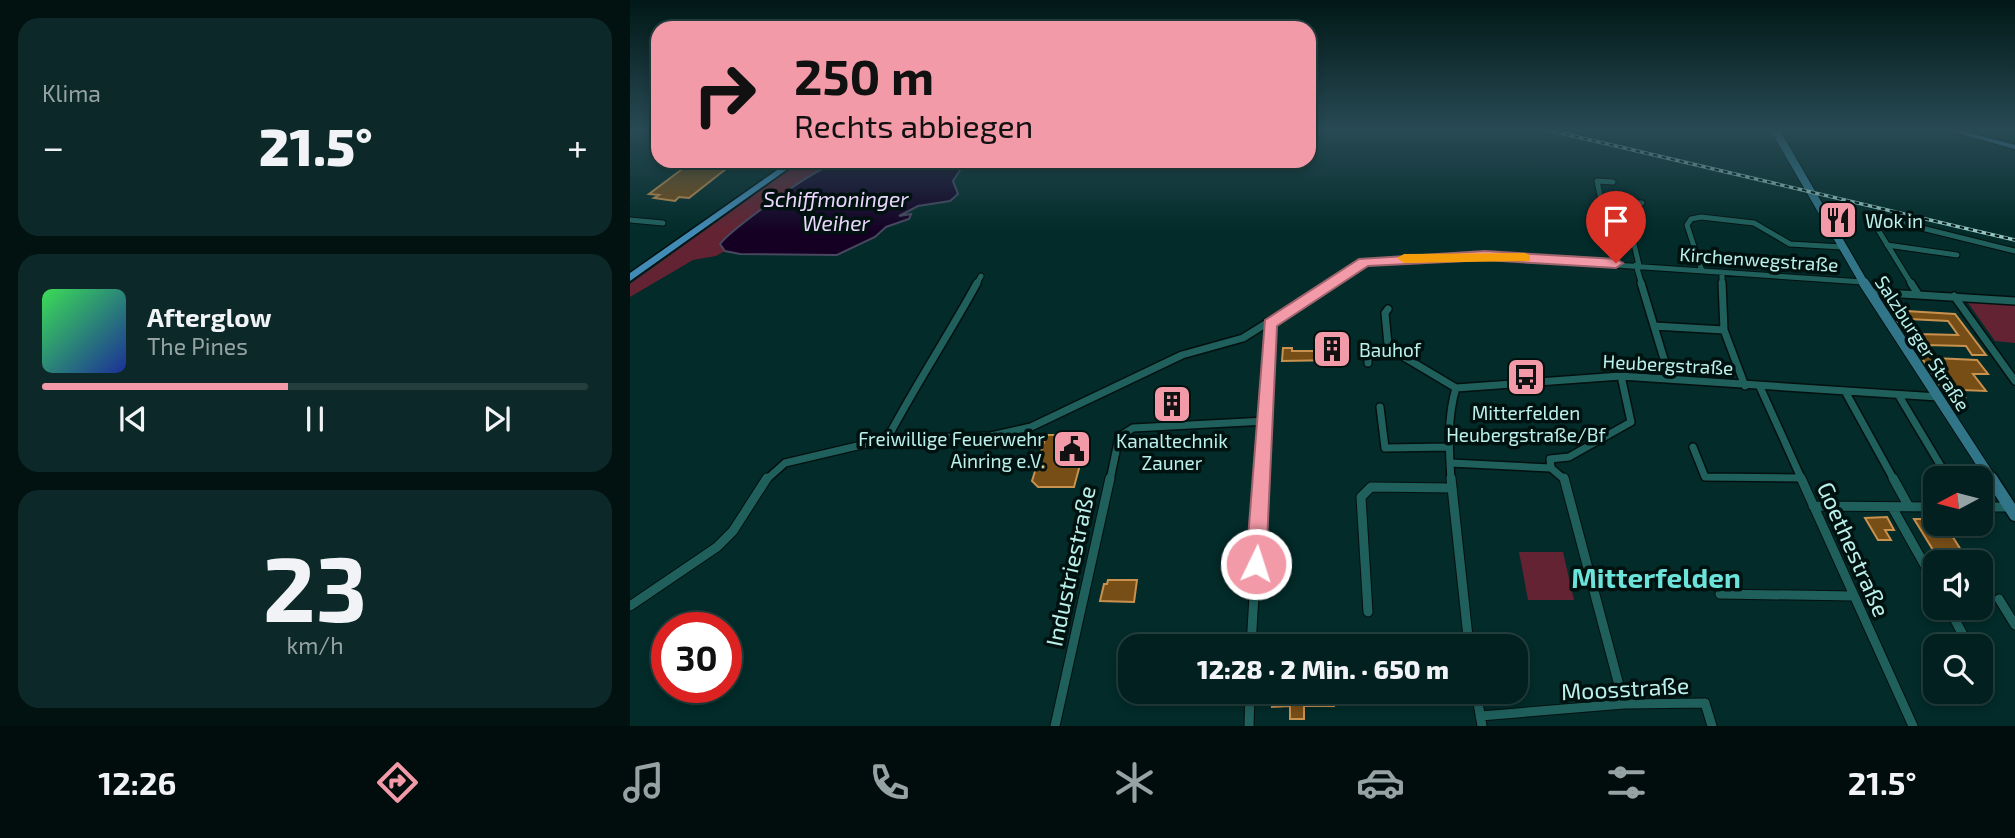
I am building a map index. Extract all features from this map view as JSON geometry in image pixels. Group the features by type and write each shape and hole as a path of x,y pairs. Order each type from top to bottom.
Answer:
{"main road":[{"path":"630,278 785,168"}],"street":[{"name":"Salzburger Straße","path":"1795,164 1863,282 2012,511"},
{"path":"1613,182 1597,181 1601,200 1642,203"},
{"path":"1624,202 1637,265 1670,379"},
{"path":"1918,294 1869,215 2015,251"},
{"path":"1702,271 1687,225 1691,219 1701,217 1754,223 1790,244 1842,247"},
{"path":"630,220 663,223"},
{"path":"1887,245 1957,255"},
{"name":"Kirchenwegstraße","path":"630,606 717,547 746,513 768,476 785,463 887,439 991,436 1019,431 1056,417 1182,355 1234,342 1270,324 1364,262 1448,257 1527,258 1863,282"},
{"path":"1722,272 1724,330 1745,386"},
{"path":"887,439 981,276"},
{"path":"1871,292 2015,301"},
{"path":"1954,296 2014,378"},
{"path":"1388,309 1385,313 1389,355"},
{"path":"1252,634 1270,324"},
{"path":"1654,326 1724,330"},
{"path":"1368,363 1368,356 1399,354 1456,388 1451,394 1448,411 1452,488 1468,634"},
{"path":"1551,468 1550,459 1569,457 1631,422 1621,376"},
{"name":"Heubergstraße","path":"1456,388 1621,376 1938,397"},
{"name":"Goethestraße","path":"1760,387 1913,726"},
{"path":"1846,393 1909,508"},
{"path":"1899,396 1941,466"},
{"path":"1380,407 1384,448 1450,447"},
{"name":"Industriestraße","path":"1055,726 1119,437 1133,428 1266,421"},
{"path":"1693,447 1705,477 1801,478"},
{"path":"1451,463 1551,468 1565,480 1624,704"},
{"path":"1368,612 1362,497 1371,487 1452,488"},
{"path":"1813,506 1923,508"},
{"path":"1892,507 1923,563"},
{"path":"1993,509 2012,511"},
{"path":"1720,594 1853,596"},
{"path":"1999,599 2015,625"},
{"name":"Moosstraße","path":"1481,721 1624,704 1705,703 1712,726"},
{"path":"1249,726 1250,704"}],"shaded area":[{"path":"792,168 822,168 725,238 722,247 725,251 716,256 693,260 630,297 630,284"},
{"path":"1966,300 2015,304 2015,343 1995,341"},
{"path":"1519,552 1563,552 1574,600 1528,600"}],"water":[{"name":"Schiffmoninger Weiher","path":"961,168 953,181 958,194 950,201 918,206 899,216 911,214 909,219 886,227 875,237 837,255 740,254 725,251 720,244 728,236 774,200 822,169"}],"building":[{"path":"684,168 727,168 689,198 679,197 675,201 654,198 659,195 649,194"},
{"path":"1890,310 1955,314 1986,355 1972,355 1966,346 1925,345 1934,358 1977,360 1988,374 1973,374 1986,391 1961,390 1965,397 1947,396","holes":["1908,319 1948,321 1958,335 1918,334"]},
{"name":"Bauhof","path":"1327,336 1337,336 1338,360 1282,361 1283,348 1292,348 1292,351 1327,351"},
{"name":"Kanaltechnik Zauner","path":"1174,386 1173,395 1186,394 1184,412 1158,413 1161,387"},
{"path":"1046,435 1088,435 1074,487 1038,487 1032,481"},
{"path":"1887,517 1894,530 1885,530 1891,540 1878,540 1865,518"},
{"path":"1914,519 1923,519 1923,534"},
{"path":"1924,536 1952,536 1961,550 1933,550"},
{"path":"1108,580 1137,580 1134,602 1100,601 1104,584 1107,584"},
{"path":"1272,704 1334,704 1304,706 1304,719 1290,719 1290,706 1272,707"}],"railway":[{"path":"1692,164 2015,240"}],"slow traffic":[{"path":"1404,258 1525,258"}],"place":[{"name":"Wok in","path":"1838,220"},
{"name":"Bauhof","path":"1332,349"},
{"name":"Mitterfelden Heubergstraße/Bf","path":"1526,377"},
{"name":"Kanaltechnik Zauner","path":"1172,404"},
{"name":"Freiwillige Feuerwehr Ainring e.V.","path":"1072,449"}],"district":[{"name":"Mitterfelden","path":"1656,577"}],"route":[{"path":"1256,564 1270,324 1319,293 1354,266 1364,262 1485,256 1616,263"}]}
